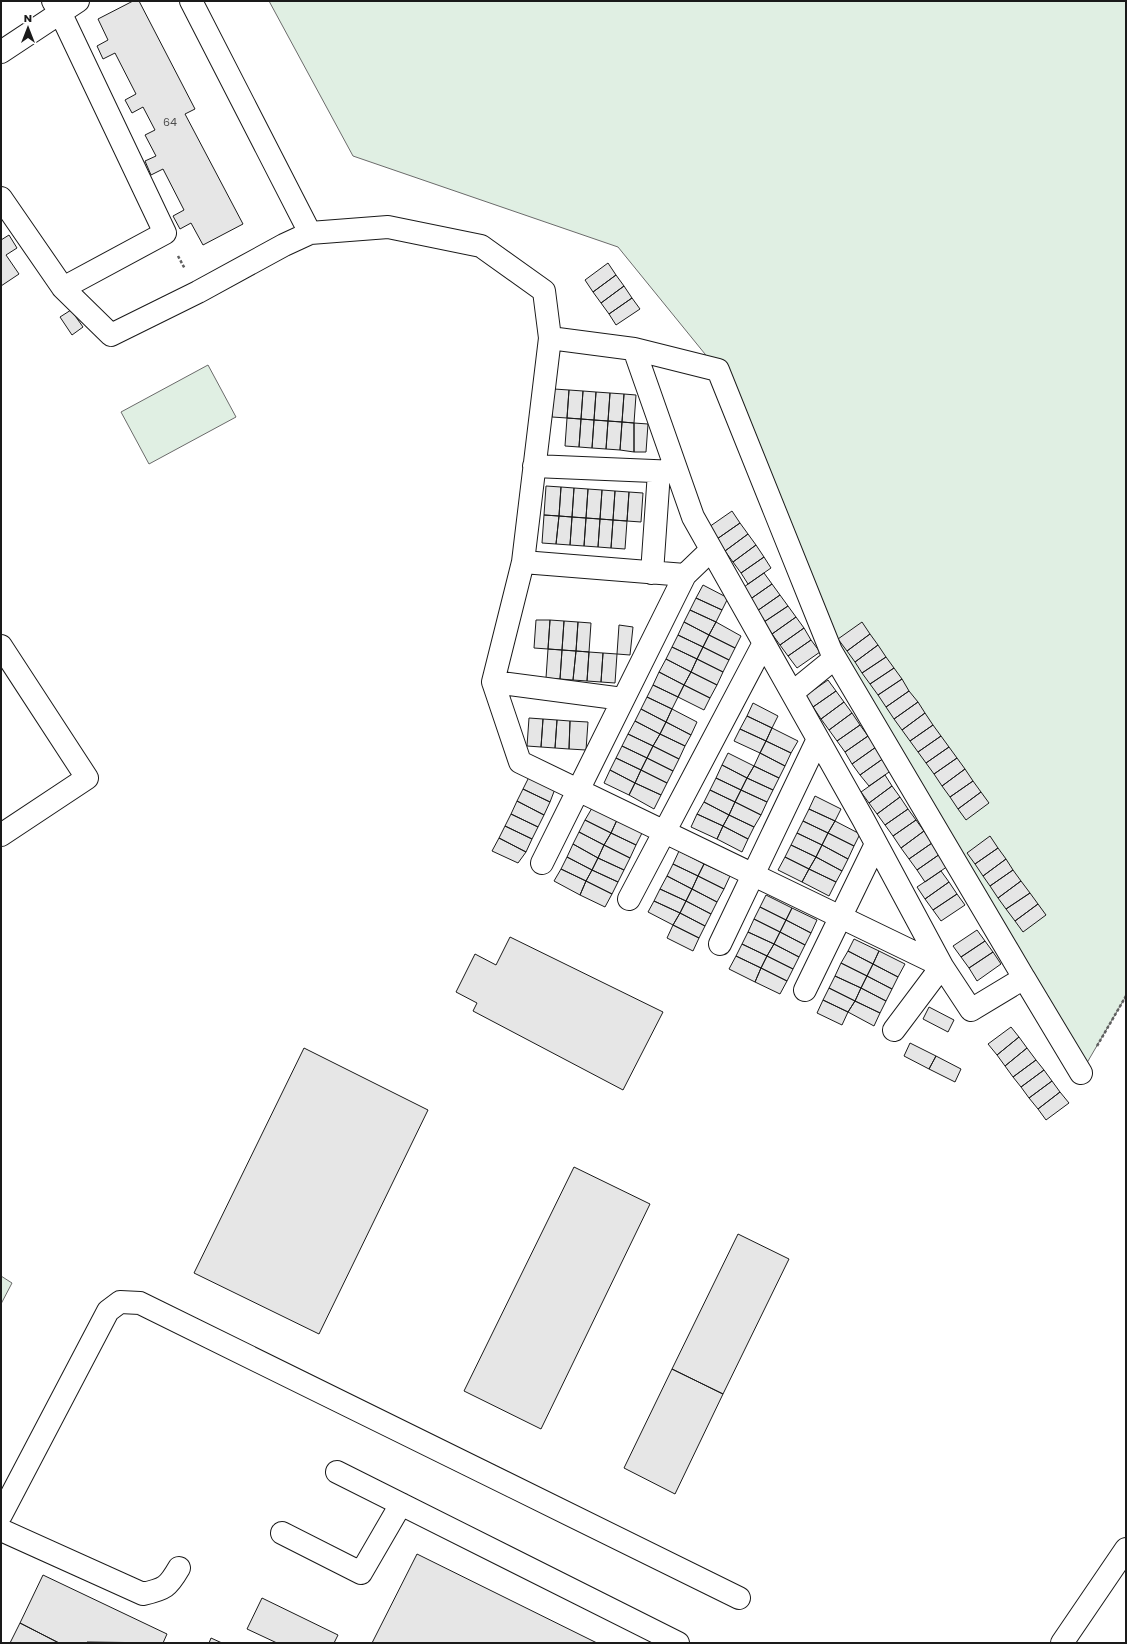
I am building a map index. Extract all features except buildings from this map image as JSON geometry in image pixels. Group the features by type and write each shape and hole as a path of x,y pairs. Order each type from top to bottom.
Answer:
{"street":[{"path":"191,1 310,233"},
{"path":"1,52 64,5 165,233 63,288"},
{"path":"1,198 63,288 111,335 198,292 310,233 388,227 481,246 544,290 550,338 523,562 493,682 520,762 942,966"},
{"path":"550,338 634,349 718,370 831,651 1081,1073"},
{"path":"634,349 668,472 818,739 942,966 971,1010 1024,978"},
{"path":"534,466 668,472"},
{"path":"652,573 668,472"},
{"path":"542,863 685,575 711,550"},
{"path":"523,562 685,575"},
{"path":"629,899 764,643"},
{"path":"1,646 87,778 1,835"},
{"path":"792,693 835,658"},
{"path":"493,682 624,699"},
{"path":"720,944 818,739"},
{"path":"805,990 876,844"},
{"path":"894,1030 942,966"},
{"path":"1,1515 108,1312 120,1302 140,1303 739,1598"},
{"path":"337,1472 678,1643"},
{"path":"282,1533 360,1573 401,1504"},
{"path":"1,1530 143,1594 158,1591 171,1583 179,1568"},
{"path":"1062,1643 1126,1549"}],"path":[{"path":"165,233 198,292"},
{"path":"1081,1073 1126,996"}],"green space":[{"path":"269,1 1126,1 1126,996 1081,1073 835,658 718,370 618,247 353,156"},
{"path":"208,365 236,417 149,464 121,412"},
{"path":"1,1276 12,1283 1,1304"}]}
